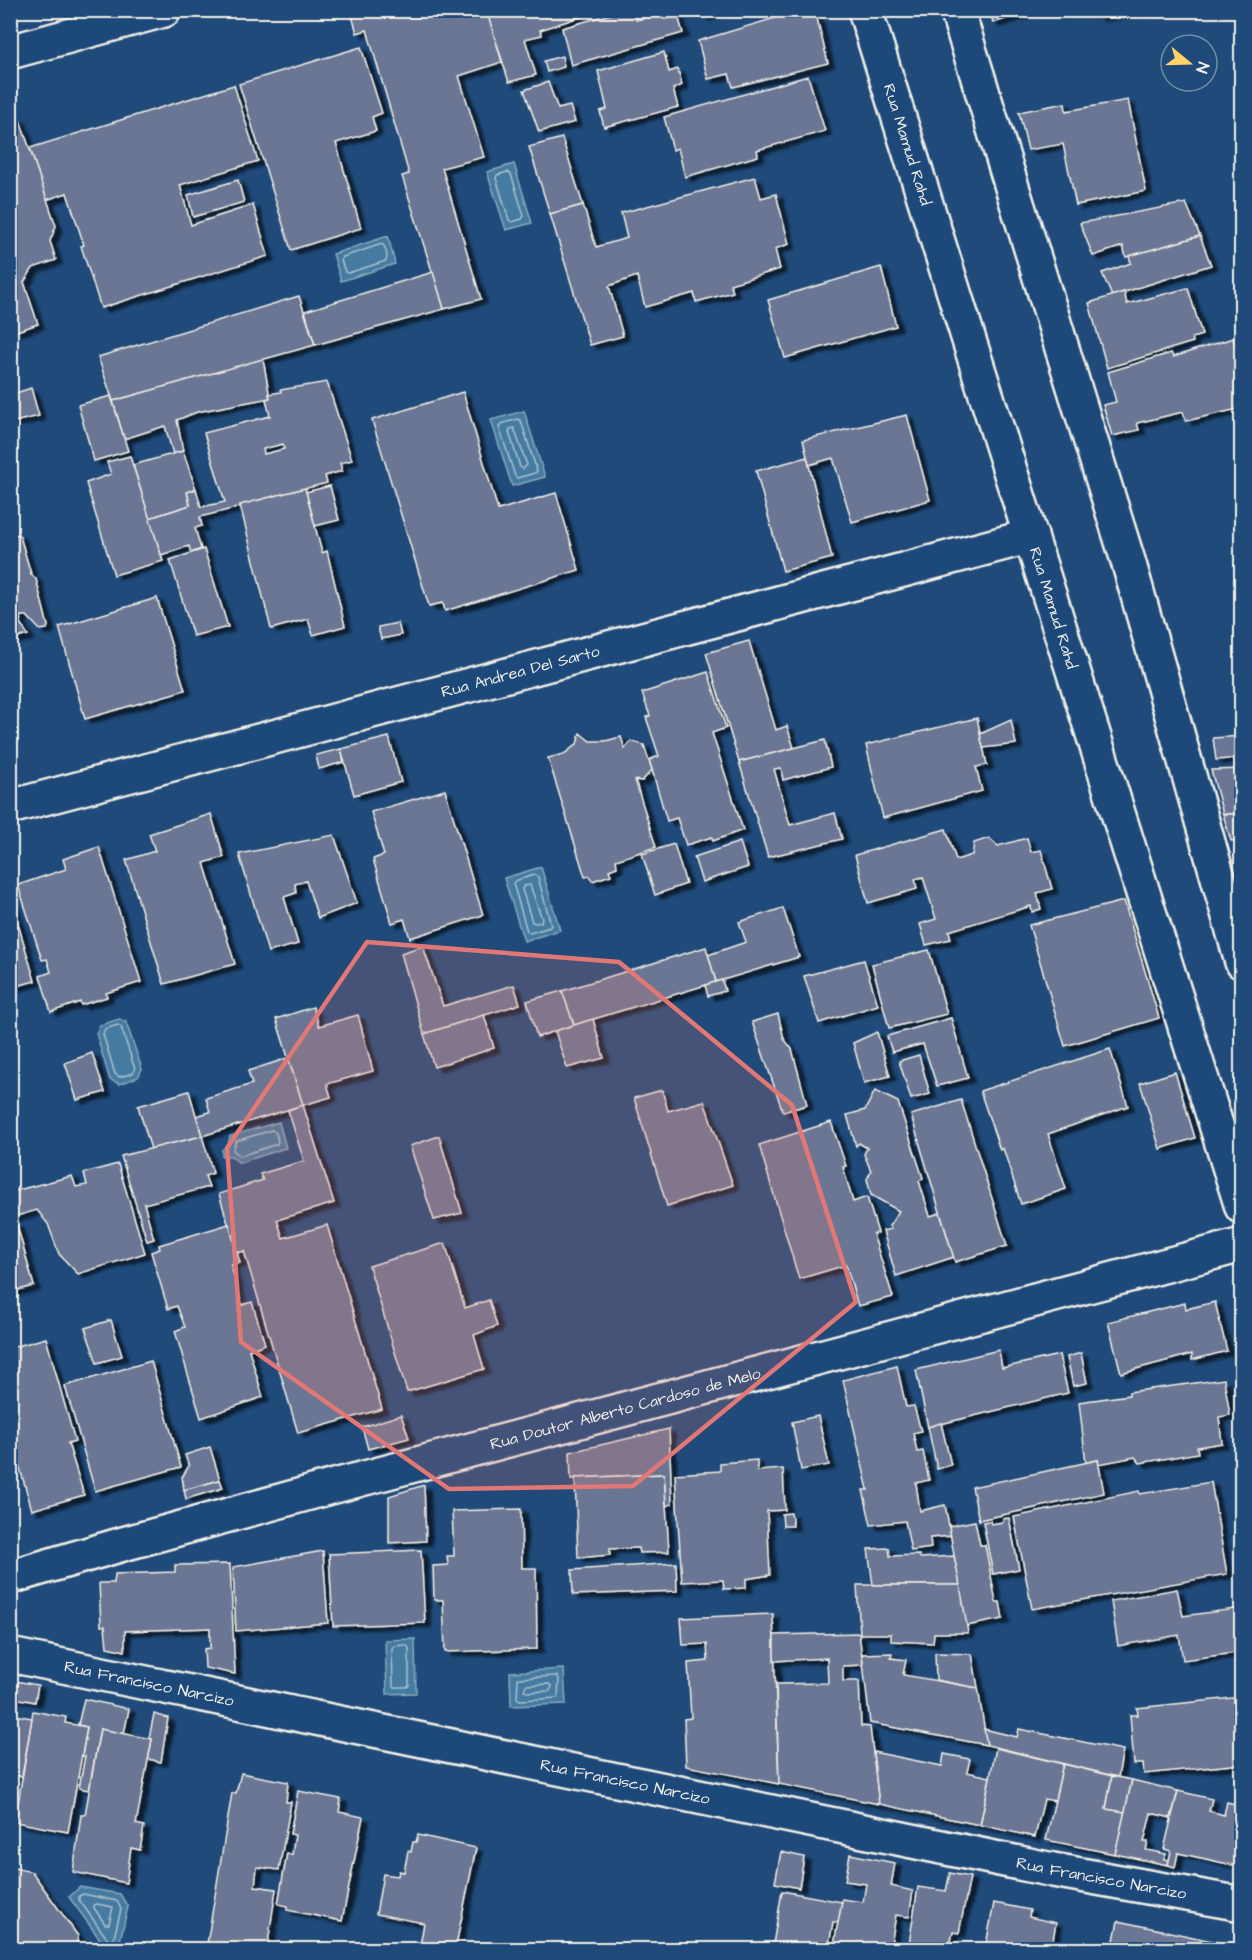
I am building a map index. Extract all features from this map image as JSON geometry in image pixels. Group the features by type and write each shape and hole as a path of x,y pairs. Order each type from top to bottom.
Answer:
{"street":[{"path":"10,52 164,10"},
{"name":"Rua Mamud Rahd","path":"865,10 1242,1207"},
{"path":"957,10 1129,564 1242,962"},
{"name":"Rua Andrea Del Sarto","path":"10,807 1031,537"},
{"name":"Rua Doutor Alberto Cardoso de Melo","path":"10,1577 273,1503 1242,1245"},
{"name":"Rua Francisco Narcizo","path":"10,1655 695,1794 1053,1870 1242,1904"}],"highlighted area":[{"path":"367,942 619,962 792,1105 856,1302 633,1486 449,1489 241,1342 227,1148"}],"water":[{"path":"514,164 532,223 506,230 487,172"},
{"path":"388,236 395,264 341,281 333,254"},
{"path":"524,411 545,477 512,486 491,420"},
{"path":"541,867 560,930 524,941 504,878"},
{"path":"119,1019 126,1022 142,1069 138,1077 120,1084 110,1080 96,1033 100,1025"},
{"path":"279,1122 286,1148 242,1162 238,1162 231,1156 222,1156 222,1150 228,1145 230,1136"},
{"path":"415,1639 416,1693 387,1694 385,1640"},
{"path":"564,1669 566,1704 511,1706 510,1672"},
{"path":"80,1887 120,1894 128,1907 118,1949 107,1949 69,1897"}],"building":[{"path":"372,10 487,10 502,62 459,76 484,157 442,168 481,299 444,309 402,176 409,174 367,30 357,33 352,16"},
{"path":"487,10 509,10 488,16"},
{"path":"509,10 582,10 583,16 540,30 542,35 525,39 536,75 509,82 488,16"},
{"path":"625,10 634,10 636,20 663,13 664,19 678,16 683,33 571,65 562,28"},
{"path":"701,10 715,10 716,12 703,17"},
{"path":"802,10 815,10 828,63 733,87 729,74 708,79 698,41"},
{"path":"990,10 1033,10 993,23"},
{"path":"1097,10 1148,10 1097,17"},
{"path":"361,47 382,113 372,117 376,131 336,143 361,228 291,250 239,84"},
{"path":"664,52 669,72 678,69 682,85 673,89 678,107 604,127 600,111 607,109 598,71"},
{"path":"562,56 564,67 547,72 544,61"},
{"path":"808,76 825,131 757,150 758,156 685,177 678,148 673,150 664,117"},
{"path":"548,82 558,109 570,106 575,122 539,132 524,90"},
{"path":"234,85 258,161 180,185 191,225 253,205 268,256 101,308 67,193 46,200 30,148"},
{"path":"1128,100 1146,191 1076,205 1063,144 1028,150 1019,112 1065,103 1066,111"},
{"path":"10,115 20,120 56,226 50,241 56,260 33,268 24,282 38,324 14,332 10,320"},
{"path":"562,138 583,205 550,214 529,147"},
{"path":"755,177 761,198 776,194 789,244 775,249 780,269 730,284 733,292 696,302 694,293 645,307 637,276 609,286 623,336 590,345 550,214 583,205 596,247 627,238 621,213"},
{"path":"238,180 244,202 193,217 188,195"},
{"path":"1186,203 1200,236 1126,257 1123,246 1093,256 1080,223"},
{"path":"1200,236 1211,265 1112,296 1102,273 1131,263 1129,256"},
{"path":"881,267 896,326 785,358 768,300"},
{"path":"433,272 444,309 315,345 305,311"},
{"path":"1188,288 1202,335 1192,338 1193,342 1107,368 1089,303 1124,292 1127,304"},
{"path":"299,296 315,345 113,401 98,357"},
{"path":"1233,338 1242,370 1242,408 1186,421 1183,412 1137,423 1139,430 1112,436 1103,405 1116,402 1108,372 1171,353 1173,357"},
{"path":"263,359 270,398 197,412 177,420 183,451 173,454 165,426 124,439 113,401"},
{"path":"327,382 352,460 340,463 342,471 325,476 327,483 200,517 202,526 195,528 201,549 191,553 189,546 161,555 149,518 190,505 187,492 196,489 201,507 225,502 204,433 270,416 266,399 270,398 269,394 281,392 280,390","holes":["283,444 284,449 264,454 263,449"]},
{"path":"31,388 39,416 10,423 10,395"},
{"path":"463,392 498,510 556,493 579,570 445,611 443,603 429,606 372,420"},
{"path":"111,396 128,451 94,461 78,405"},
{"path":"907,415 930,500 852,522 833,458 809,465 803,440"},
{"path":"183,451 196,489 187,492 190,505 149,518 133,465"},
{"path":"130,456 163,561 114,575 86,483 111,474 107,462"},
{"path":"807,457 832,558 783,571 756,471"},
{"path":"330,486 339,520 315,526 306,492"},
{"path":"305,488 322,553 327,551 345,626 313,635 308,619 271,629 240,505"},
{"path":"10,532 20,536 31,574 36,579 48,626 47,629 40,630 27,616 21,616 20,623 28,635 10,640"},
{"path":"204,549 228,627 193,636 170,560"},
{"path":"157,598 185,690 85,719 59,627"},
{"path":"398,623 401,635 381,639 378,627"},
{"path":"749,641 776,730 787,726 794,748 739,762 706,653"},
{"path":"708,672 726,728 712,733 743,830 713,841 712,837 686,845 677,818 667,821 649,760 659,756 646,717 650,716 642,693"},
{"path":"977,718 987,765 976,767 982,791 883,818 866,745"},
{"path":"1011,720 1016,744 983,748 980,734"},
{"path":"580,733 590,741 605,741 621,737 625,749 631,741 644,745 652,770 642,781 635,780 656,847 616,860 617,867 609,870 611,875 592,881 590,876 585,877 548,758 564,754 577,744"},
{"path":"1242,736 1242,758 1216,760 1213,738"},
{"path":"389,737 401,782 354,795 341,749"},
{"path":"825,740 831,767 783,780 781,768 774,769 790,825 835,813 842,839 768,857 739,762"},
{"path":"341,749 344,762 319,769 316,755"},
{"path":"1242,769 1242,814 1223,814 1211,770"},
{"path":"445,790 483,915 410,938 404,919 392,923 373,859 384,855 371,812"},
{"path":"211,814 224,857 204,863 235,964 164,984 126,860 155,851 149,834"},
{"path":"1223,814 1242,814 1242,840 1231,841"},
{"path":"946,829 956,860 972,855 974,843 989,838 998,846 1027,838 1031,852 1041,850 1052,889 1037,893 1041,909 1032,912 1031,906 949,931 951,939 926,945 920,924 936,919 923,877 915,879 917,889 868,903 855,855"},
{"path":"334,835 357,903 318,918 306,881 295,884 296,893 284,897 298,944 268,952 239,854"},
{"path":"740,842 748,867 702,882 694,857"},
{"path":"674,844 686,884 655,895 642,854"},
{"path":"99,847 141,982 106,993 107,997 81,1005 80,1002 51,1012 40,976 51,972 47,959 42,960 18,885 66,869 63,859"},
{"path":"10,897 35,981 10,988"},
{"path":"1124,901 1159,1018 1065,1046 1029,925"},
{"path":"783,908 799,957 716,982 708,955 746,942 739,922"},
{"path":"423,946 443,1006 514,985 520,1004 424,1034 401,953"},
{"path":"706,947 716,982 574,1025 562,991"},
{"path":"929,950 947,1014 889,1028 872,964"},
{"path":"864,960 878,1005 819,1023 804,976"},
{"path":"722,980 725,991 708,996 705,985"},
{"path":"562,991 574,1025 537,1037 527,1001"},
{"path":"313,1007 319,1026 358,1015 373,1071 327,1084 331,1097 303,1105 276,1019"},
{"path":"778,1014 784,1039 792,1049 807,1105 783,1112 752,1022"},
{"path":"484,1015 494,1048 434,1067 424,1034"},
{"path":"951,1018 968,1078 937,1086 923,1044 892,1052 887,1036"},
{"path":"593,1019 604,1058 567,1068 555,1031"},
{"path":"877,1032 890,1076 864,1083 853,1043"},
{"path":"1110,1049 1128,1106 1048,1134 1066,1189 1021,1204 1003,1148 1000,1150 980,1091"},
{"path":"92,1053 105,1092 77,1100 65,1063"},
{"path":"919,1055 930,1094 911,1099 899,1061"},
{"path":"288,1058 303,1105 202,1136 196,1116 210,1112 206,1098 252,1084 248,1071"},
{"path":"1175,1072 1195,1138 1160,1149 1140,1083"},
{"path":"662,1090 668,1111 704,1101 733,1185 667,1206 634,1098"},
{"path":"189,1091 202,1136 151,1149 138,1106"},
{"path":"875,1091 898,1102 923,1178 919,1181 930,1216 940,1213 954,1257 896,1276 883,1231 891,1229 889,1226 899,1211 871,1195 867,1179 871,1171 864,1154 867,1148 859,1143 856,1146 847,1115 865,1110"},
{"path":"961,1100 1007,1246 955,1262 911,1115"},
{"path":"303,1105 334,1203 277,1220 283,1238 327,1225 382,1409 298,1433 244,1251 237,1253 219,1194 263,1180 260,1174 304,1161 288,1110"},
{"path":"831,1122 846,1166 843,1167 853,1202 867,1197 878,1233 873,1234 893,1297 858,1306 846,1265 799,1279 759,1145"},
{"path":"202,1136 213,1173 205,1176 209,1187 144,1204 154,1239 147,1241 121,1156"},
{"path":"439,1136 462,1213 434,1220 410,1146"},
{"path":"118,1164 145,1253 78,1274 59,1254 48,1224 37,1210 10,1218 10,1192 72,1176 76,1187 87,1185 84,1173"},
{"path":"10,1221 17,1225 34,1286 10,1292"},
{"path":"229,1224 240,1263 231,1265 242,1305 252,1302 265,1344 249,1350 263,1397 201,1418 175,1331 185,1327 177,1306 168,1309 151,1252 160,1249 159,1245"},
{"path":"445,1243 465,1308 489,1300 497,1326 474,1335 484,1369 407,1392 369,1266"},
{"path":"1215,1302 1227,1351 1192,1360 1192,1354 1121,1373 1108,1322 1185,1303 1186,1309"},
{"path":"111,1320 122,1356 97,1363 85,1328"},
{"path":"46,1338 75,1441 68,1443 84,1495 32,1510 10,1434 10,1348"},
{"path":"999,1350 1002,1368 1059,1355 1068,1393 928,1427 916,1370"},
{"path":"1081,1353 1087,1383 1073,1386 1067,1357"},
{"path":"151,1361 181,1467 95,1491 65,1386"},
{"path":"897,1366 906,1407 914,1406 921,1431 913,1433 917,1452 923,1451 929,1480 916,1483 920,1511 945,1505 951,1536 930,1538 931,1548 911,1551 905,1521 871,1525 863,1490 868,1490 843,1380"},
{"path":"1224,1379 1230,1415 1219,1417 1222,1443 1197,1447 1198,1453 1140,1463 1135,1457 1099,1464 1098,1460 1086,1463 1079,1402 1129,1395 1129,1392"},
{"path":"401,1415 409,1438 368,1449 362,1427"},
{"path":"818,1416 829,1465 801,1470 792,1422"},
{"path":"941,1423 951,1465 937,1469 928,1427"},
{"path":"669,1429 672,1504 666,1506 664,1474 571,1480 570,1452"},
{"path":"210,1447 220,1480 184,1490 182,1477 189,1466 185,1455"},
{"path":"757,1460 757,1471 783,1469 785,1510 767,1511 770,1575 746,1579 746,1588 724,1589 723,1580 682,1582 675,1474 720,1471 720,1463"},
{"path":"1098,1460 1104,1493 979,1520 972,1487"},
{"path":"664,1474 669,1552 639,1553 638,1548 610,1549 610,1555 578,1558 575,1478"},
{"path":"220,1480 223,1488 186,1499 184,1490"},
{"path":"1211,1482 1227,1574 1032,1609 1014,1517 1139,1491 1140,1494"},
{"path":"424,1485 426,1541 389,1543 389,1496"},
{"path":"521,1509 522,1568 536,1568 537,1649 445,1652 443,1600 434,1600 433,1566 448,1565 447,1556 454,1556 452,1511"},
{"path":"791,1513 793,1526 783,1526 782,1514"},
{"path":"1009,1518 1019,1569 993,1574 983,1522 990,1521 991,1524 1003,1522 1003,1519"},
{"path":"975,1521 980,1545 985,1545 996,1602 1000,1602 1003,1619 966,1626 949,1526"},
{"path":"889,1548 890,1556 919,1555 920,1558 954,1556 960,1585 873,1585 868,1549"},
{"path":"421,1550 425,1623 333,1626 329,1554"},
{"path":"323,1551 328,1623 236,1631 233,1567"},
{"path":"676,1563 677,1591 573,1595 572,1570"},
{"path":"230,1564 235,1674 205,1668 204,1649 210,1648 210,1628 125,1631 125,1651 107,1647 105,1626 101,1626 99,1583 114,1583 115,1574 175,1572 175,1565"},
{"path":"857,1585 960,1585 968,1633 934,1633 933,1643 891,1641 891,1634 860,1634"},
{"path":"1177,1589 1183,1616 1242,1608 1242,1652 1183,1660 1179,1635 1118,1646 1111,1601"},
{"path":"773,1614 779,1784 686,1766 684,1719 691,1718 688,1663 708,1661 707,1644 683,1645 681,1618"},
{"path":"859,1633 863,1665 843,1666 843,1681 859,1681 861,1726 870,1727 879,1804 779,1784 776,1684 828,1683 827,1658 774,1661 774,1635"},
{"path":"892,1653 891,1658 906,1660 903,1675 978,1688 987,1745 870,1723 862,1654"},
{"path":"935,1653 972,1654 978,1688 936,1680"},
{"path":"10,1680 38,1685 35,1702 10,1697"},
{"path":"1242,1697 1242,1764 1144,1774 1143,1764 1134,1764 1130,1715 1138,1715 1137,1708"},
{"path":"84,1699 129,1709 124,1734 100,1729 89,1790 79,1788 87,1727 78,1725"},
{"path":"33,1711 66,1717 65,1723 87,1727 68,1832 15,1822"},
{"path":"10,1714 32,1718 22,1777 10,1774"},
{"path":"154,1714 168,1718 161,1762 148,1759"},
{"path":"100,1729 152,1739 136,1824 144,1826 140,1850 131,1848 126,1883 73,1872 81,1815 85,1815"},
{"path":"984,1729 1017,1737 1019,1729 1123,1750 1118,1777 987,1745"},
{"path":"996,1748 1063,1764 1055,1801 1044,1799 1035,1837 980,1825"},
{"path":"873,1752 942,1766 944,1754 970,1759 967,1772 990,1777 980,1825 879,1804"},
{"path":"1063,1764 1112,1776 1106,1809 1125,1812 1115,1854 1046,1840"},
{"path":"241,1773 288,1782 286,1802 291,1802 279,1870 257,1867 255,1886 276,1889 267,1950 206,1950 232,1793 236,1793"},
{"path":"1112,1776 1132,1780 1125,1812 1106,1809"},
{"path":"1132,1780 1178,1791 1171,1818 1151,1813 1144,1842 1148,1842 1146,1850 1166,1854 1164,1859 1169,1860 1168,1865 1115,1854"},
{"path":"298,1791 341,1799 339,1812 363,1817 342,1921 287,1910 288,1906 278,1904 287,1853 292,1855 295,1835 290,1834"},
{"path":"1178,1791 1212,1799 1209,1811 1224,1815 1227,1802 1242,1806 1242,1867 1178,1853 1175,1867 1168,1865 1171,1851 1164,1849"},
{"path":"418,1835 476,1848 455,1950 437,1950 420,1946 424,1923 376,1914 383,1874 398,1876 399,1871 404,1872 408,1851 411,1852 413,1842 416,1842"},
{"path":"781,1852 804,1857 799,1888 775,1883"},
{"path":"850,1854 895,1863 891,1886 913,1891 909,1917 896,1915 890,1950 833,1950 842,1899 863,1902 866,1884 845,1881"},
{"path":"10,1867 32,1872 78,1936 76,1950 10,1950"},
{"path":"950,1873 970,1877 959,1933 953,1932 949,1950 908,1950 918,1887 946,1891"},
{"path":"782,1891 842,1902 838,1922 833,1922 828,1950 772,1950"},
{"path":"994,1903 1030,1910 1029,1917 1056,1923 1051,1950 985,1950"},
{"path":"1118,1921 1231,1945 1230,1950 1112,1950"}]}
